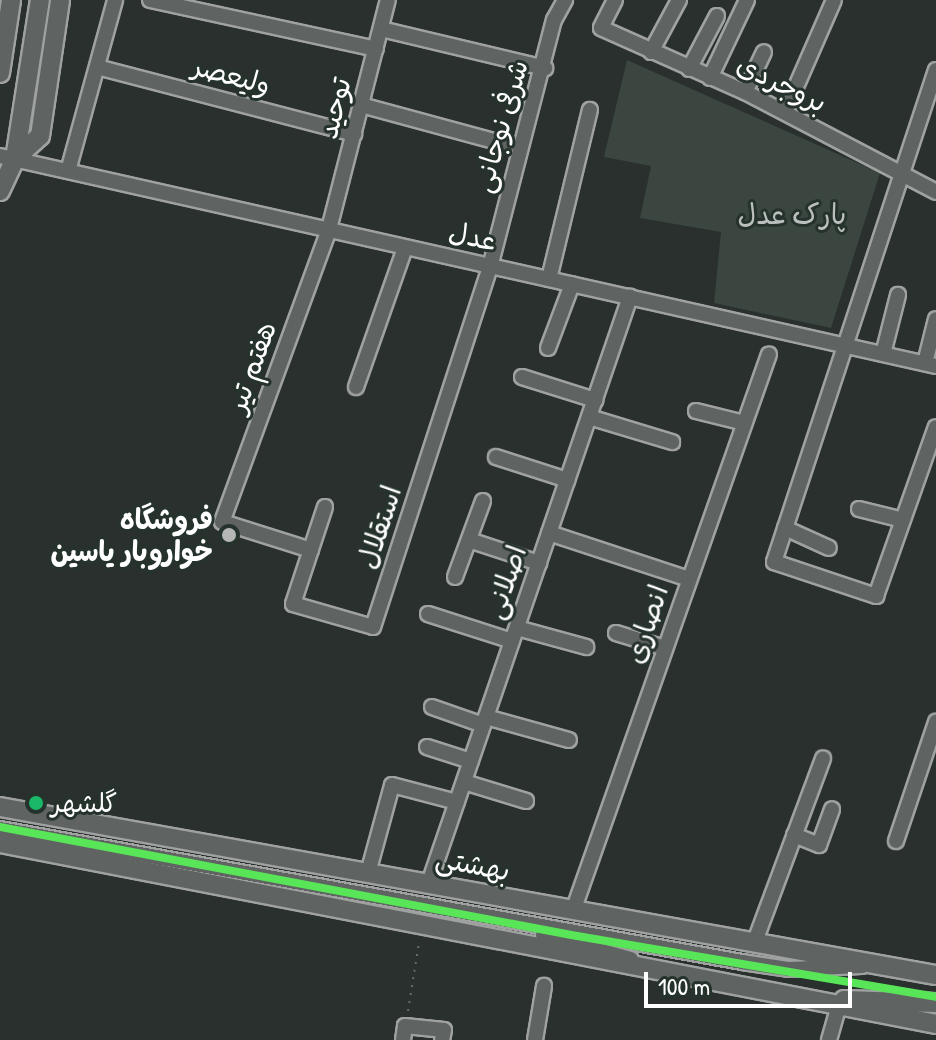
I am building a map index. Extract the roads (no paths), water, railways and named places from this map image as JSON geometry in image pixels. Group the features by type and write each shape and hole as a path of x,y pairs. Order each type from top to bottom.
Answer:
{"main road":[{"path":"0,73 11,0"},
{"path":"0,191 40,0"},
{"path":"8,158 40,136 60,0"},
{"name":"بهشتى","path":"0,807 936,975"},
{"path":"0,843 936,1024"},
{"path":"817,1002 875,998 936,1003"}],"street":[{"path":"68,171 115,0"},
{"path":"150,0 376,49"},
{"name":"توحید","path":"329,229 388,0"},
{"name":"شرفی نوجانی","path":"490,267 545,68 554,20 565,0"},
{"name":"بروجردی","path":"615,0 601,28 745,92 936,192"},
{"path":"651,52 679,0"},
{"path":"710,78 747,0"},
{"path":"785,112 834,0"},
{"path":"689,69 717,16"},
{"path":"381,29 545,68"},
{"path":"745,92 764,52"},
{"name":"ولیعصر","path":"97,67 354,134"},
{"path":"936,70 929,116 903,173 774,562 876,596 936,427"},
{"path":"361,105 508,145"},
{"path":"549,279 590,110"},
{"name":"عدل","path":"8,158 930,364"},
{"name":"هفتم تیر","path":"311,550 222,522 329,229"},
{"path":"356,387 405,248"},
{"name":"استقلال","path":"325,507 293,604 373,627 490,267"},
{"path":"548,348 572,284"},
{"path":"883,354 898,295"},
{"name":"اصلانی","path":"429,883 630,297"},
{"path":"930,364 936,319"},
{"name":"انصاری","path":"573,911 769,354"},
{"path":"522,377 595,400"},
{"path":"696,411 745,423"},
{"path":"589,417 672,442"},
{"path":"496,457 567,480"},
{"path":"455,577 483,501"},
{"path":"859,509 903,520"},
{"path":"785,528 829,548"},
{"path":"549,533 689,579"},
{"path":"469,540 539,563"},
{"path":"428,614 586,647"},
{"path":"616,633 665,648"},
{"path":"432,707 569,740"},
{"path":"896,841 936,722"},
{"path":"427,747 471,761"},
{"path":"754,944 823,758"},
{"path":"464,782 526,801"},
{"path":"368,873 392,785 457,802"},
{"path":"794,835 819,845 832,809"},
{"path":"0,829 742,962 829,970 875,964"},
{"path":"0,836 542,934 605,949 654,969"},
{"path":"535,1040 544,986"},
{"path":"829,1040 839,1006"},
{"path":"404,1033 444,1030 442,1040"}],"place":[{"name":"فروشگاه خواروبار یاسین","path":"229,535"},
{"name":"گلشهر","path":"36,803"}],"park label":[{"name":"پارک عدل","path":"792,214"}]}
